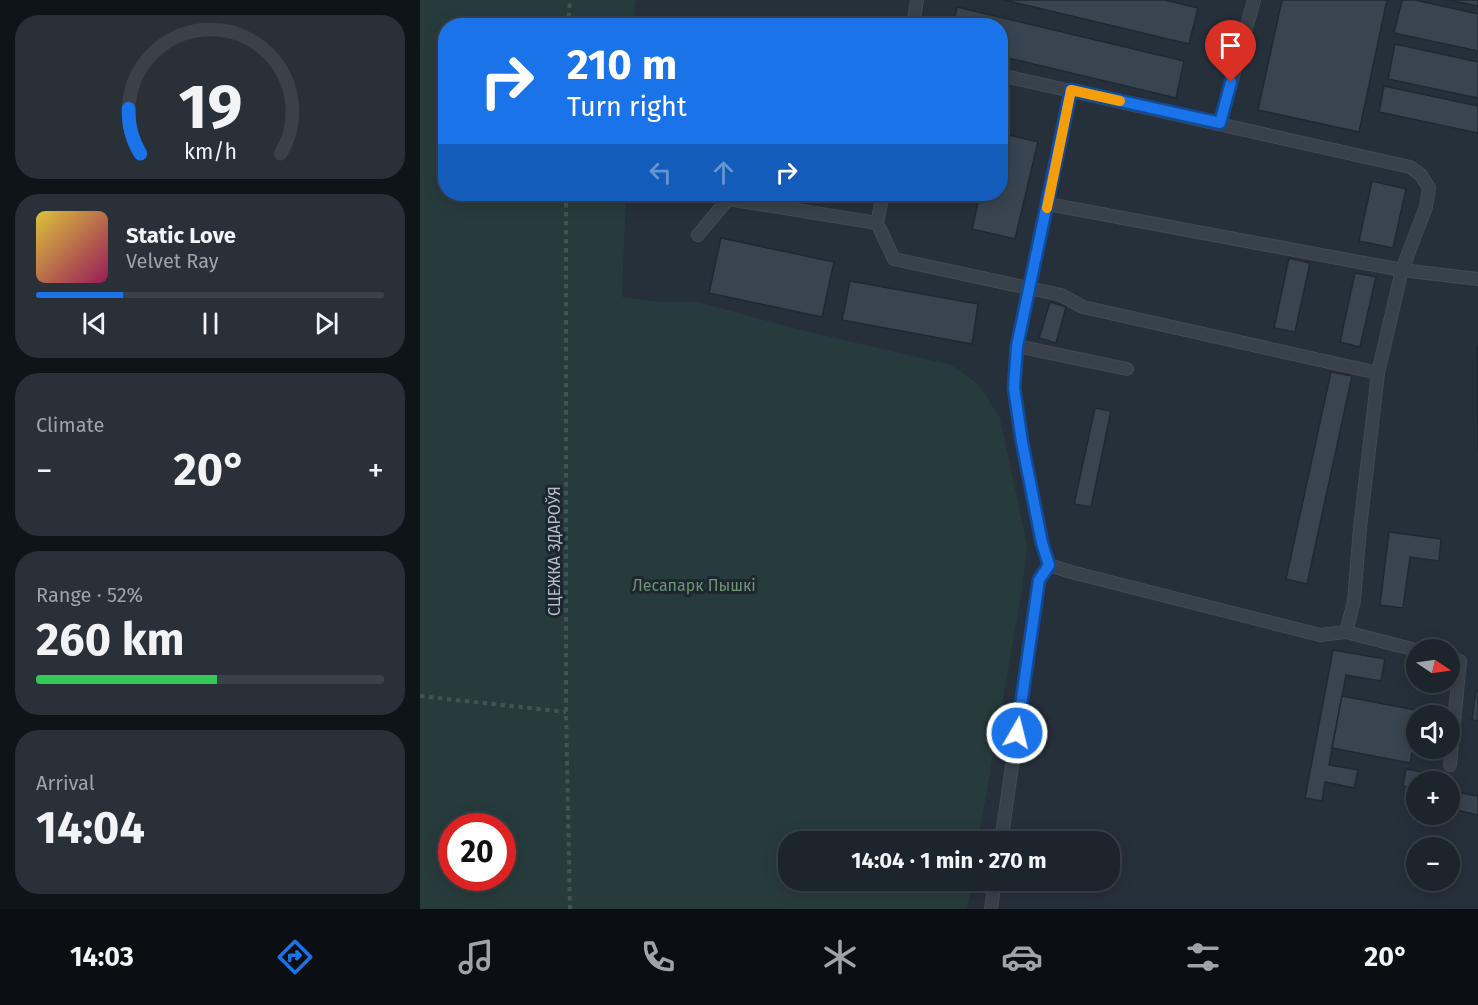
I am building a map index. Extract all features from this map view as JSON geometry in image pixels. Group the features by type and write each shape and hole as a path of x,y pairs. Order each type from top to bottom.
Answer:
{"lane":[{"path":"914,18 917,0"},
{"path":"1220,123 1254,0"},
{"path":"1008,77 1410,167 1421,175 1429,188 1426,207 1402,270 1378,373 1354,601 1346,632"},
{"path":"1049,565 1042,543 1022,442 1014,388 1017,346 1071,90"},
{"path":"698,235 726,201"},
{"path":"740,201 877,224"},
{"path":"882,201 877,224 894,259 1060,295 1083,307 1378,373"},
{"path":"1048,204 1402,270 1478,279"},
{"path":"1017,346 1128,369"},
{"path":"1049,565 1320,635 1346,632 1406,647"},
{"path":"1003,831 1039,580 1049,565"},
{"path":"1450,765 1457,693"},
{"path":"991,909 993,891"}],"path":[{"path":"569,18 570,0"},
{"name":"СЦЕЖКА ЗДАРОЎЯ","path":"566,201 566,712 570,909"},
{"path":"420,696 566,712"}],"green space":[{"name":"Лесапарк Пышкі","path":"420,0 635,0 634,18 438,18 438,201 626,201 622,297 659,302 698,302 797,329 951,365 978,384 1000,418 1027,546 1022,590 980,831 778,831 778,891 970,891 967,909 420,909"}],"building":[{"path":"1004,0 1165,0 1198,8 1189,44"},
{"path":"1282,0 1387,0 1359,132 1258,110"},
{"path":"1402,0 1415,0 1478,14 1478,51 1394,33"},
{"path":"1449,0 1478,0 1478,6"},
{"path":"957,7 1003,18 955,18"},
{"path":"1008,19 1184,61 1176,98 1008,58"},
{"path":"1395,44 1478,62 1478,98 1388,79"},
{"path":"1384,86 1478,106 1478,133 1379,112"},
{"path":"1008,135 1038,142 1015,239 972,229 978,201 1008,201"},
{"path":"1372,181 1406,189 1393,248 1359,241"},
{"path":"721,238 834,262 822,317 709,293"},
{"path":"1289,258 1310,263 1295,332 1274,328"},
{"path":"1355,273 1376,277 1360,347 1340,342"},
{"path":"850,281 978,304 972,344 842,320"},
{"path":"1050,302 1066,307 1056,343 1039,338"},
{"path":"1477,347 1478,347 1478,451"},
{"path":"1331,372 1352,376 1307,584 1286,579"},
{"path":"1095,408 1111,411 1091,507 1074,504"},
{"path":"1389,532 1441,539 1439,561 1410,557 1403,608 1380,605"},
{"path":"1333,650 1385,659 1381,681 1346,675 1329,765 1358,770 1354,788 1325,782 1322,801 1305,798"},
{"path":"1476,691 1478,691 1478,721 1472,720"},
{"path":"1342,696 1406,708 1406,759 1411,759 1410,763 1332,748"},
{"path":"1406,769 1416,771 1406,771 1406,787 1403,786"},
{"path":"1461,793 1478,796 1478,815 1460,811"}],"slow traffic":[{"path":"1047,208 1071,90 1120,101"}],"route":[{"path":"1017,733 1039,580 1049,565 1042,543 1022,442 1014,388 1017,346 1071,90 1220,123 1231,82"}]}
